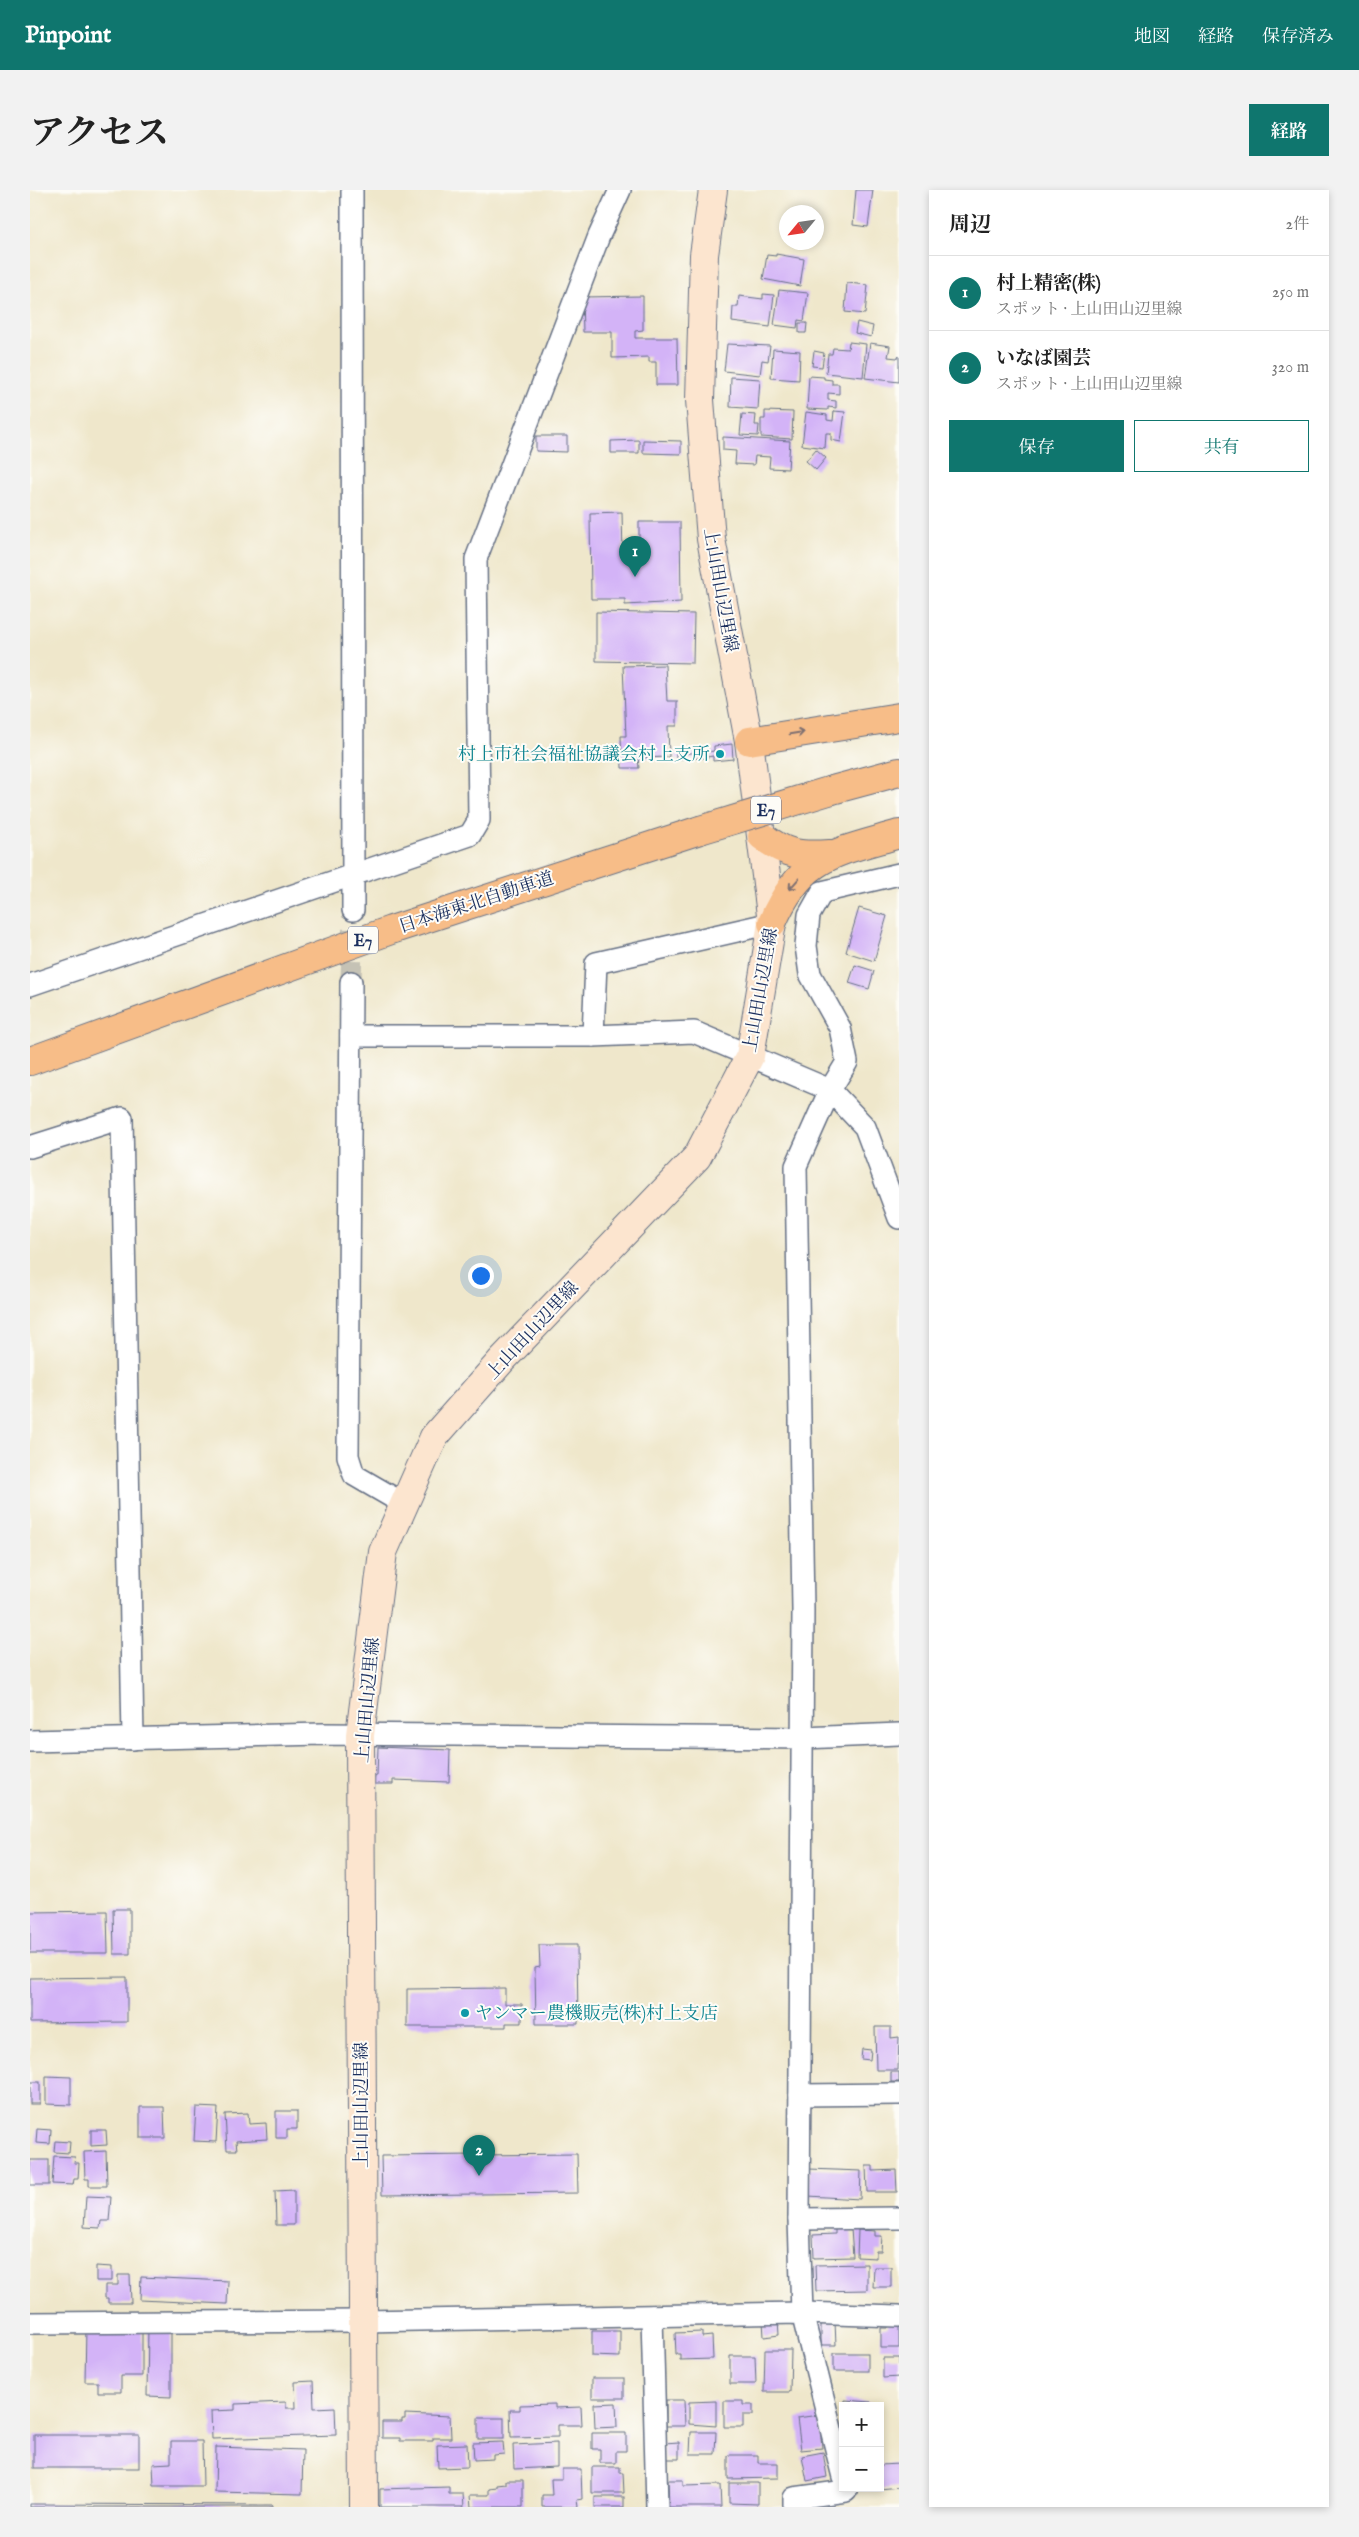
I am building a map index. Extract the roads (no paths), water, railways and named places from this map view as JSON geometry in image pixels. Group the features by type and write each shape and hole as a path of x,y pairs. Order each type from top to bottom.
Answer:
{"highway":[{"path":"749,741 899,717"},
{"name":"日本海東北自動車道","path":"30,1061 391,930 700,830 899,772"},
{"path":"762,836 778,848 802,856 830,854 899,834"},
{"path":"772,923 790,887 808,869 830,854"}],"main road":[{"name":"上山田山辺里線","path":"364,2507 360,1735 383,1552 434,1437 502,1360 697,1157 750,1056 772,923 749,741 710,539 700,400 704,255 713,190"}],"street":[{"path":"352,190 352,910"},
{"path":"30,985 470,835 479,820 476,558 599,236 620,190"},
{"path":"839,2463 802,2313 799,2219 803,1610 796,1166 830,1090 847,1062 840,1028 810,974 806,946 809,915 822,892 899,874"},
{"path":"593,1036 596,963 772,923"},
{"path":"352,982 348,1456 354,1475 404,1504"},
{"path":"351,1036 593,1036 694,1032 830,1090 865,1127 899,1218"},
{"path":"30,1148 122,1118 133,1739"},
{"path":"30,1741 360,1735 803,1738 899,1734"},
{"path":"800,2095 899,2094"},
{"path":"799,2219 899,2218"},
{"path":"30,2323 363,2321 802,2313 899,2316"},
{"path":"652,2316 657,2507"},
{"path":"794,2507 794,2498 839,2492"}],"tunnel":[{"path":"351,982 353,910"}],"place":[{"name":"村上精密(株)","path":"635,577"},
{"name":"村上市社会福祉協議会村上支所","path":"720,754"},
{"name":"ヤンマー農機販売(株)村上支店","path":"465,2013"},
{"name":"いなば園芸","path":"479,2176"}]}
